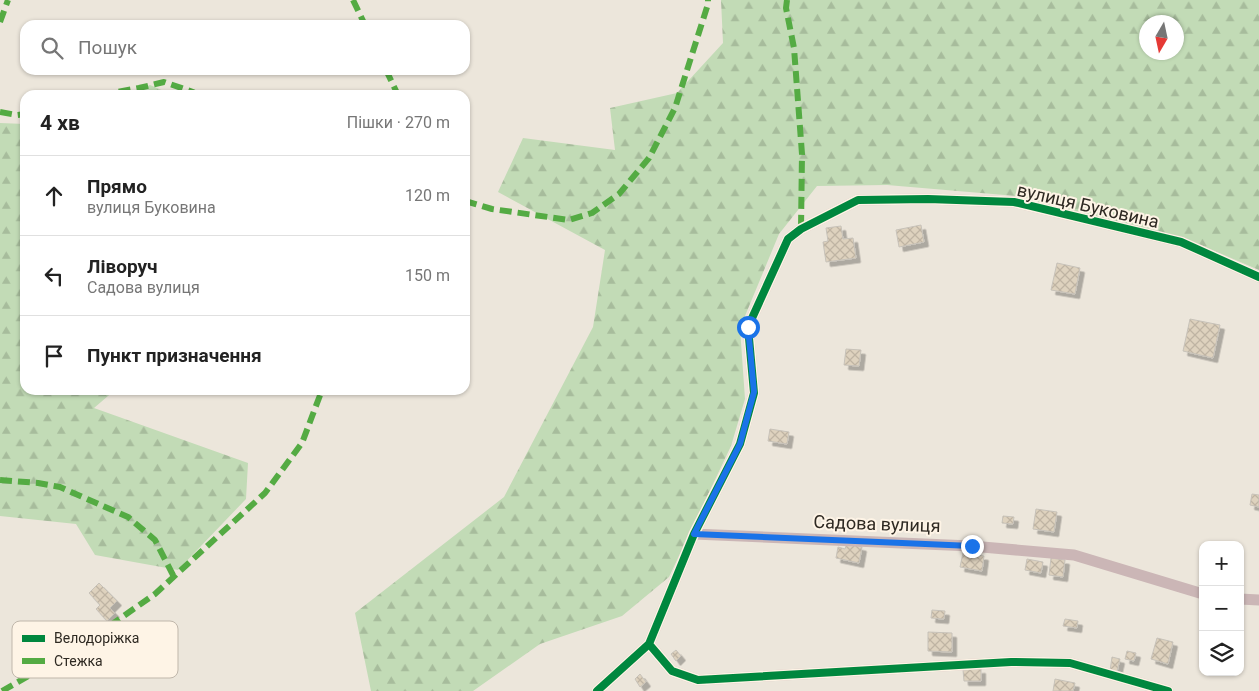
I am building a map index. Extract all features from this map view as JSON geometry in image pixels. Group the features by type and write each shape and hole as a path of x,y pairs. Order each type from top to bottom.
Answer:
{"street":[{"name":"вулиця Буковина","path":"597,691 649,644 694,534 740,444 754,392 748,327 788,239 801,229 858,200 928,199 1014,202 1181,242 1259,277"},
{"name":"Садова вулиця","path":"694,534 972,546 1074,555 1199,593"},
{"path":"1244,599 1259,600"},
{"path":"649,644 672,671 698,680 1011,662 1070,663 1168,691"}],"green space":[{"path":"721,0 1259,0 1259,270 1184,238 1016,196 887,185 817,186 779,234 740,328 745,399 731,446 669,577 622,616 540,644 473,691 371,691 355,613 504,497 593,327 605,250 498,192 523,138 615,150 610,108 677,93 723,43"},
{"path":"150,85 162,90 136,90"},
{"path":"0,123 20,124 20,395 109,395 94,408 248,463 246,499 178,570 95,555 76,524 0,516"}],"building":[{"path":"921,225 924,242 899,247 896,230"},
{"path":"841,226 843,239 853,238 856,258 826,262 823,242 828,241 826,228"},
{"path":"1057,263 1080,268 1075,294 1051,290"},
{"path":"1190,319 1220,325 1213,358 1183,351"},
{"path":"846,349 861,350 859,366 844,365"},
{"path":"770,429 789,432 787,444 768,441"},
{"path":"1252,494 1259,495 1259,507 1250,505"},
{"path":"1036,509 1057,512 1054,532 1033,529"},
{"path":"1003,516 1014,517 1013,524 1002,523"},
{"path":"847,543 862,547 859,563 836,558 838,547 845,549"},
{"path":"963,553 984,556 982,571 960,567"},
{"path":"1051,558 1065,560 1063,577 1049,575"},
{"path":"1027,559 1043,562 1041,573 1025,570"},
{"path":"99,583 117,601 110,608 115,613 107,621 96,609 100,605 89,593"},
{"path":"932,610 945,611 944,619 931,618"},
{"path":"1065,619 1078,621 1077,628 1063,626"},
{"path":"928,632 952,633 952,652 928,651"},
{"path":"1157,638 1173,642 1168,664 1151,659"},
{"path":"676,650 681,656 676,661 671,654"},
{"path":"1127,651 1136,653 1134,661 1125,659"},
{"path":"1112,657 1120,659 1117,672 1110,671"},
{"path":"981,669 981,681 964,681 963,670"},
{"path":"640,674 646,682 640,687 635,679"},
{"path":"1055,679 1075,683 1073,691 1053,691"}],"marked path":[{"path":"0,22 8,0"},
{"path":"353,0 363,20"},
{"path":"470,202 492,209 569,220 592,213 619,194 649,158 675,108 708,0"},
{"path":"787,0 786,8 794,48 802,154 801,229"},
{"path":"388,75 396,90"},
{"path":"128,90 164,82 187,90"},
{"path":"0,112 20,115"},
{"path":"116,621 155,594 265,493 302,443 320,395"},
{"path":"0,480 60,487 128,517 155,540 174,577"},
{"path":"2,691 25,678"}],"cycle path":[{"path":"597,691 649,644 694,534 740,444 754,393 748,327 788,239 801,229 858,200 928,199 1014,202 1181,242 1259,277"},
{"path":"649,644 672,671 698,680 1011,662 1070,663 1168,691"}],"route":[{"path":"748,327 754,392 740,444 694,534 972,546"}]}
